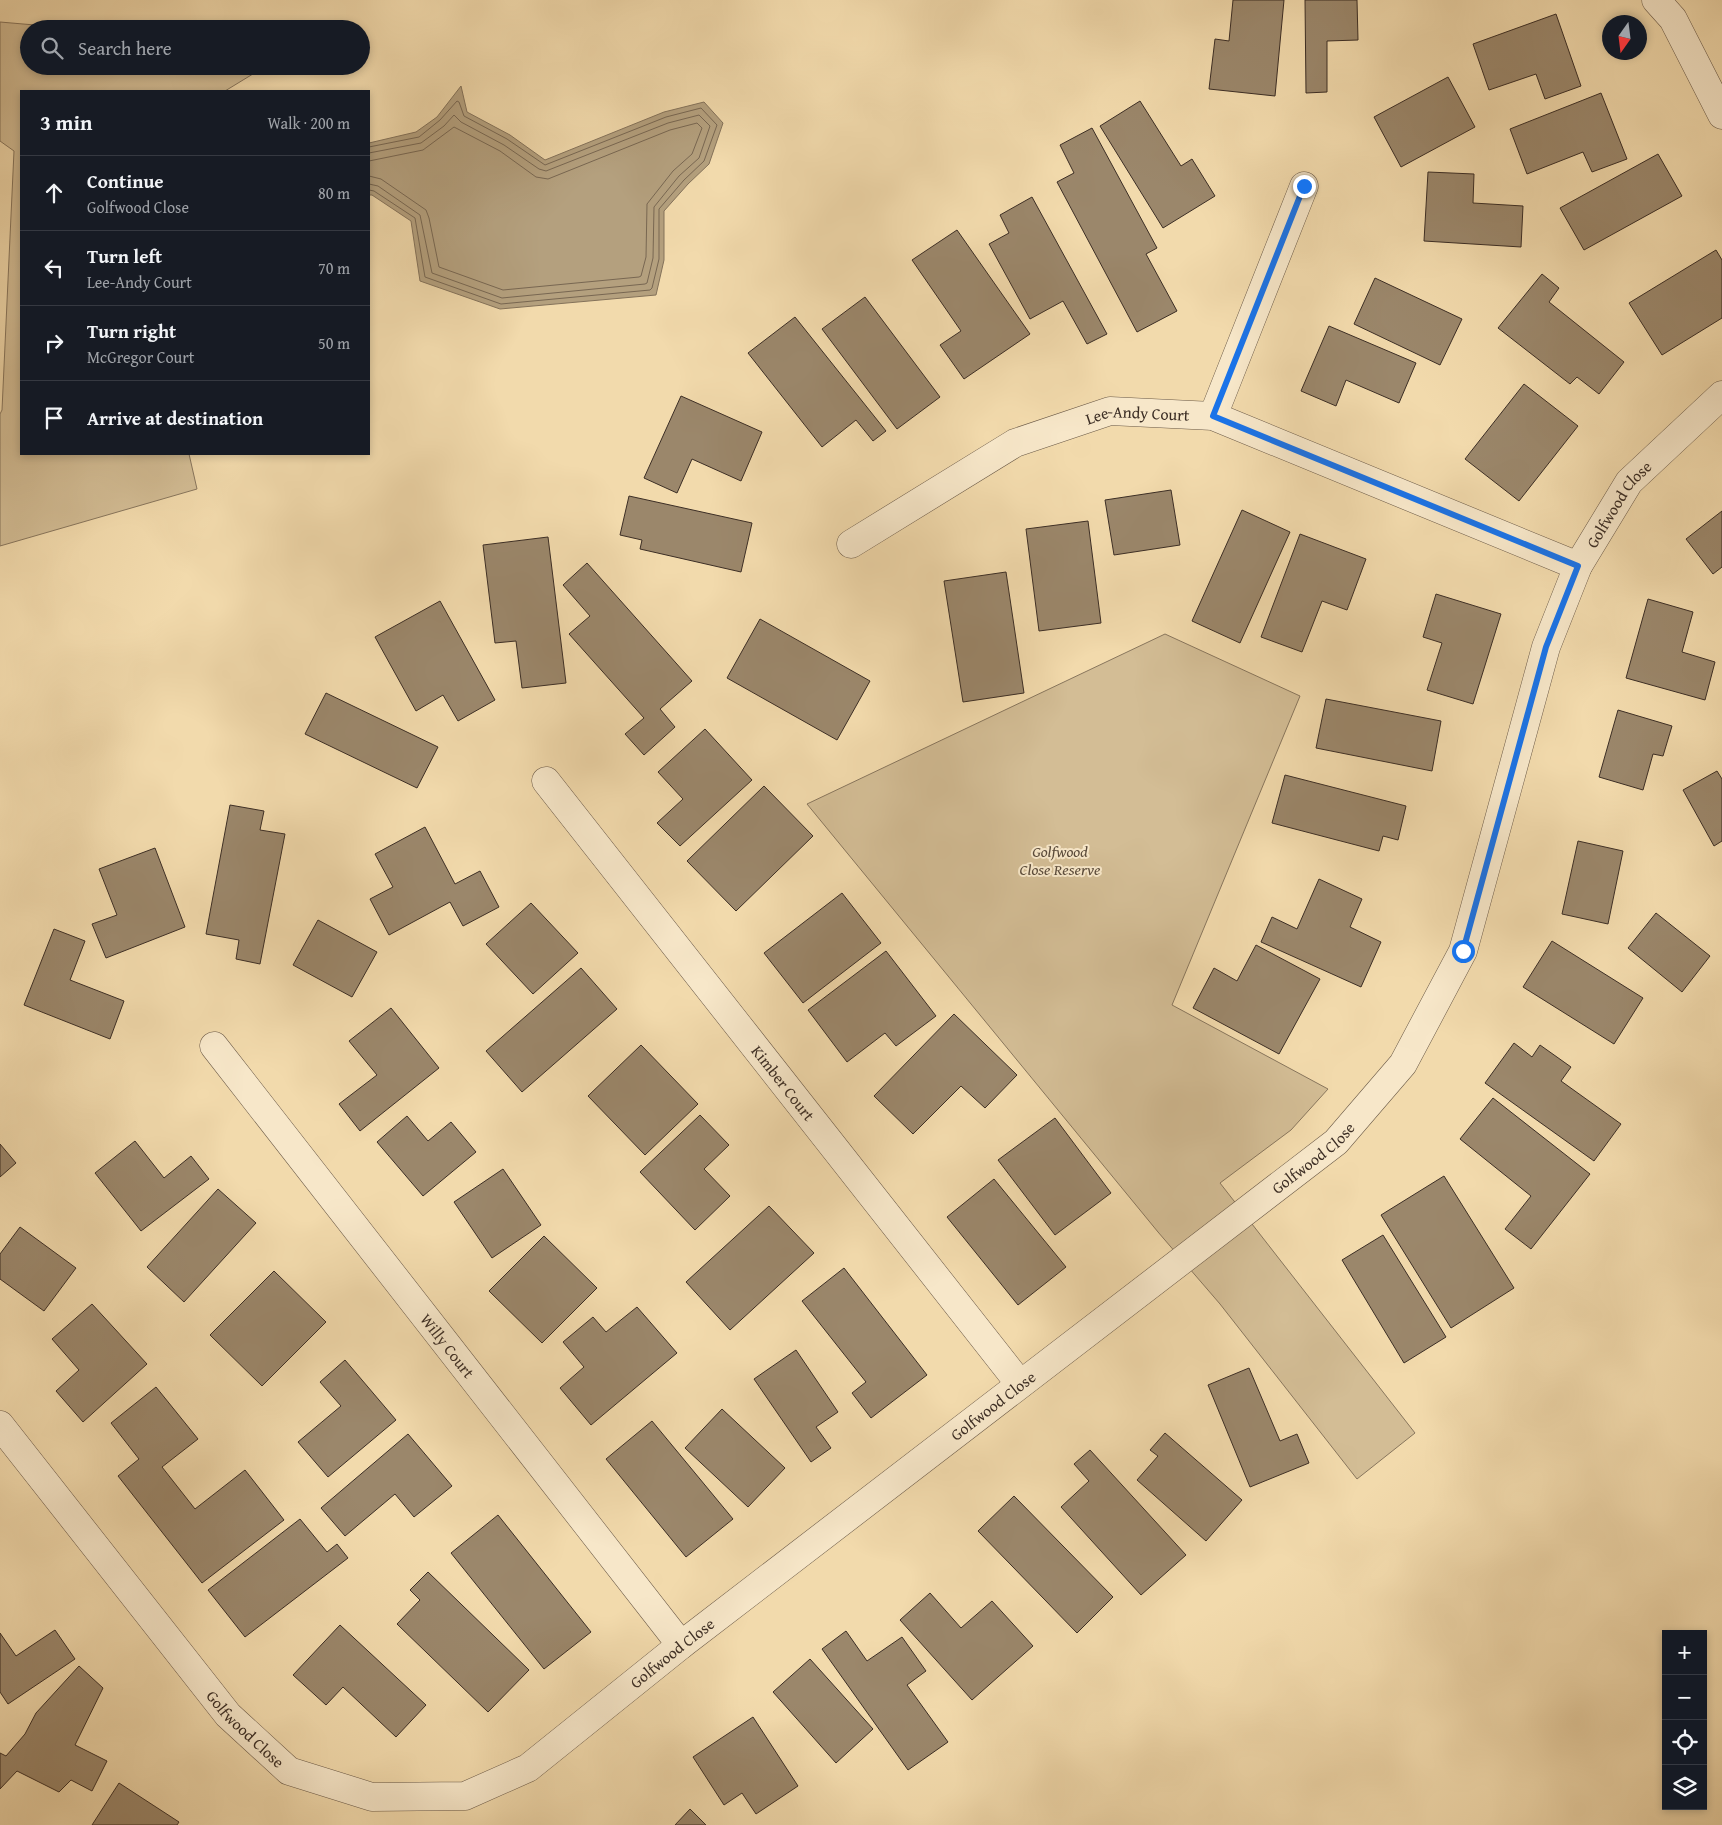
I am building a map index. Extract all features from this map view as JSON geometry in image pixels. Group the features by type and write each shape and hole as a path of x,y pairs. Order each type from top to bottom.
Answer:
{"street":[{"path":"1656,0 1673,19 1722,115"},
{"path":"1213,416 1304,186"},
{"name":"Golfwood Close","path":"0,1425 228,1715 289,1771 372,1797 466,1796 528,1768 681,1645 1336,1142 1403,1064 1463,951 1546,647 1578,566 1628,482 1722,395"},
{"name":"Lee-Andy Court","path":"851,544 1015,443 1110,411 1213,416 1578,566"},
{"name":"Kimber Court","path":"546,781 1020,1384"},
{"name":"Willy Court","path":"214,1046 681,1645"}],"green space":[{"path":"0,22 20,24 20,75 251,75 227,90 20,90 20,455 189,455 197,489 0,546 0,414 2,410 14,151 0,141"},
{"name":"Golfwood Close Reserve","path":"1165,634 1300,696 1172,1005 1328,1089 1291,1130 1220,1183 1415,1433 1357,1479 1220,1304 1158,1232 807,804"}],"water":[{"path":"461,86 467,112 510,135 545,160 664,112 704,102 723,123 709,164 664,211 664,260 656,295 500,309 420,281 411,221 370,195 370,143 416,132 437,117"}],"building":[{"path":"1233,0 1284,0 1275,96 1209,89 1215,39 1229,41"},
{"path":"1305,0 1357,0 1358,40 1327,41 1327,92 1306,93"},
{"path":"1556,14 1581,86 1545,99 1536,74 1489,90 1473,44"},
{"path":"1448,77 1475,127 1401,167 1374,117"},
{"path":"1601,93 1627,159 1592,172 1583,152 1527,174 1510,129"},
{"path":"1140,101 1181,166 1192,159 1215,196 1163,228 1100,126"},
{"path":"1092,128 1157,248 1146,254 1177,311 1137,332 1057,182 1074,173 1060,145"},
{"path":"1658,154 1682,196 1584,250 1560,208"},
{"path":"1428,172 1474,174 1473,203 1523,206 1521,247 1424,241"},
{"path":"1032,197 1107,334 1087,344 1063,301 1030,319 989,244 1009,233 1000,215"},
{"path":"957,230 1030,334 964,379 940,345 961,331 912,260"},
{"path":"1716,250 1722,260 1722,318 1662,355 1629,303"},
{"path":"1542,274 1559,288 1549,302 1624,362 1599,394 1577,377 1570,384 1498,328"},
{"path":"1375,278 1462,319 1440,365 1354,324"},
{"path":"865,297 940,397 897,429 822,329"},
{"path":"795,317 886,431 873,441 856,420 822,447 748,353"},
{"path":"1329,326 1416,363 1399,403 1346,380 1336,406 1301,391"},
{"path":"1524,384 1578,426 1519,501 1465,459"},
{"path":"681,396 762,432 741,481 692,459 677,493 644,478"},
{"path":"1171,490 1180,545 1114,555 1105,500"},
{"path":"629,496 752,523 741,572 640,549 642,540 620,535"},
{"path":"1242,510 1290,532 1240,643 1192,621"},
{"path":"1722,511 1722,567 1713,574 1686,539"},
{"path":"1088,521 1101,623 1039,631 1026,529"},
{"path":"1300,534 1366,559 1347,610 1322,601 1302,652 1261,637"},
{"path":"548,537 566,683 522,688 516,641 495,643 483,545"},
{"path":"587,563 692,681 660,709 675,727 644,755 625,734 644,718 569,634 590,616 563,585"},
{"path":"1006,572 1024,693 963,702 944,581"},
{"path":"1436,594 1501,614 1473,704 1427,690 1442,643 1423,637"},
{"path":"1648,599 1693,612 1682,652 1715,662 1705,700 1626,678"},
{"path":"440,601 495,700 458,721 443,695 416,711 375,637"},
{"path":"760,619 870,681 837,740 727,678"},
{"path":"326,693 438,747 417,788 305,734"},
{"path":"1326,699 1441,721 1432,771 1316,748"},
{"path":"1618,710 1672,726 1663,756 1653,754 1643,790 1599,777"},
{"path":"705,729 752,780 680,846 657,823 683,799 658,772"},
{"path":"1717,771 1722,779 1722,841 1714,846 1683,790"},
{"path":"1285,775 1406,806 1398,840 1383,836 1379,851 1272,823"},
{"path":"764,786 813,836 736,911 687,861"},
{"path":"230,805 264,811 260,830 285,834 260,964 236,959 239,940 206,934"},
{"path":"425,827 455,884 480,871 499,907 463,926 450,902 389,935 370,899 393,887 375,854"},
{"path":"1578,841 1623,851 1608,924 1562,914"},
{"path":"155,848 185,927 106,958 92,924 117,915 99,869"},
{"path":"1319,879 1362,899 1350,927 1381,942 1361,987 1261,942 1272,917 1297,929"},
{"path":"842,893 881,943 803,1003 764,953"},
{"path":"531,903 578,953 533,994 486,944"},
{"path":"1656,913 1710,956 1682,992 1628,948"},
{"path":"318,920 377,952 352,997 293,965"},
{"path":"54,929 85,941 70,980 124,1001 110,1039 24,1005"},
{"path":"1552,941 1643,998 1614,1044 1523,987"},
{"path":"1256,945 1320,979 1279,1054 1193,1008 1214,968 1237,981"},
{"path":"886,951 936,1016 896,1046 885,1033 847,1062 808,1010"},
{"path":"581,968 617,1009 522,1092 486,1051"},
{"path":"391,1008 439,1068 360,1131 339,1104 377,1075 349,1041"},
{"path":"954,1014 1017,1075 985,1108 961,1086 913,1134 874,1096"},
{"path":"1514,1043 1532,1057 1540,1045 1571,1067 1561,1081 1621,1124 1594,1161 1485,1083"},
{"path":"641,1045 698,1104 645,1155 588,1096"},
{"path":"1493,1098 1590,1174 1531,1249 1505,1229 1531,1196 1460,1139"},
{"path":"700,1115 729,1145 704,1169 730,1196 695,1230 640,1172"},
{"path":"407,1116 428,1141 451,1122 476,1152 423,1196 377,1142"},
{"path":"1055,1118 1111,1193 1055,1235 998,1160"},
{"path":"135,1141 164,1178 191,1156 209,1179 141,1231 95,1173"},
{"path":"0,1144 16,1163 0,1177"},
{"path":"503,1169 541,1225 492,1258 454,1202"},
{"path":"1444,1176 1514,1288 1451,1328 1381,1215"},
{"path":"994,1179 1066,1267 1018,1305 947,1217"},
{"path":"218,1189 256,1223 184,1302 147,1267"},
{"path":"769,1206 814,1253 730,1330 686,1282"},
{"path":"20,1227 76,1268 44,1311 0,1279 0,1254"},
{"path":"1383,1235 1446,1337 1404,1363 1342,1260"},
{"path":"544,1236 597,1288 542,1343 489,1291"},
{"path":"844,1268 927,1375 871,1418 852,1393 866,1382 802,1301"},
{"path":"274,1271 326,1322 262,1386 210,1335"},
{"path":"92,1304 147,1364 83,1422 56,1391 79,1370 52,1339"},
{"path":"637,1307 677,1353 591,1425 560,1388 584,1367 563,1342 593,1317 606,1332"},
{"path":"796,1350 838,1412 816,1427 831,1448 811,1462 754,1379"},
{"path":"345,1360 396,1420 328,1477 298,1442 341,1406 320,1382"},
{"path":"1249,1368 1280,1441 1297,1434 1309,1463 1250,1487 1208,1385"},
{"path":"156,1387 198,1439 162,1467 195,1509 245,1470 284,1520 202,1583 118,1476 139,1459 111,1423"},
{"path":"722,1409 785,1468 748,1507 685,1448"},
{"path":"652,1421 733,1519 686,1557 606,1459"},
{"path":"1165,1433 1242,1500 1206,1541 1137,1480 1158,1456 1150,1450"},
{"path":"408,1434 452,1486 414,1517 395,1494 345,1536 321,1508"},
{"path":"1090,1450 1186,1555 1141,1595 1061,1507 1089,1481 1074,1464"},
{"path":"1014,1496 1113,1597 1077,1633 978,1531"},
{"path":"498,1515 591,1632 544,1669 451,1553"},
{"path":"300,1519 327,1552 337,1544 348,1558 245,1637 208,1590"},
{"path":"428,1572 529,1670 488,1712 397,1624 420,1600 410,1590"},
{"path":"930,1593 961,1628 992,1601 1033,1646 972,1700 900,1620"},
{"path":"340,1625 426,1705 396,1737 343,1687 326,1705 293,1675"},
{"path":"55,1630 75,1659 8,1704 0,1692 0,1633 16,1656"},
{"path":"846,1631 867,1661 902,1637 926,1671 907,1685 948,1742 908,1770 822,1649"},
{"path":"810,1659 873,1729 836,1763 773,1692"},
{"path":"79,1666 103,1688 75,1745 107,1761 92,1791 71,1780 59,1792 17,1771 0,1789 0,1753 6,1756 25,1734 36,1713"},
{"path":"753,1717 798,1786 756,1814 742,1793 724,1805 693,1757"},
{"path":"119,1783 179,1822 177,1825 92,1825"},
{"path":"690,1809 706,1825 675,1825"}],"route":[{"path":"1304,186 1213,416 1578,566 1546,647 1463,951"}]}
